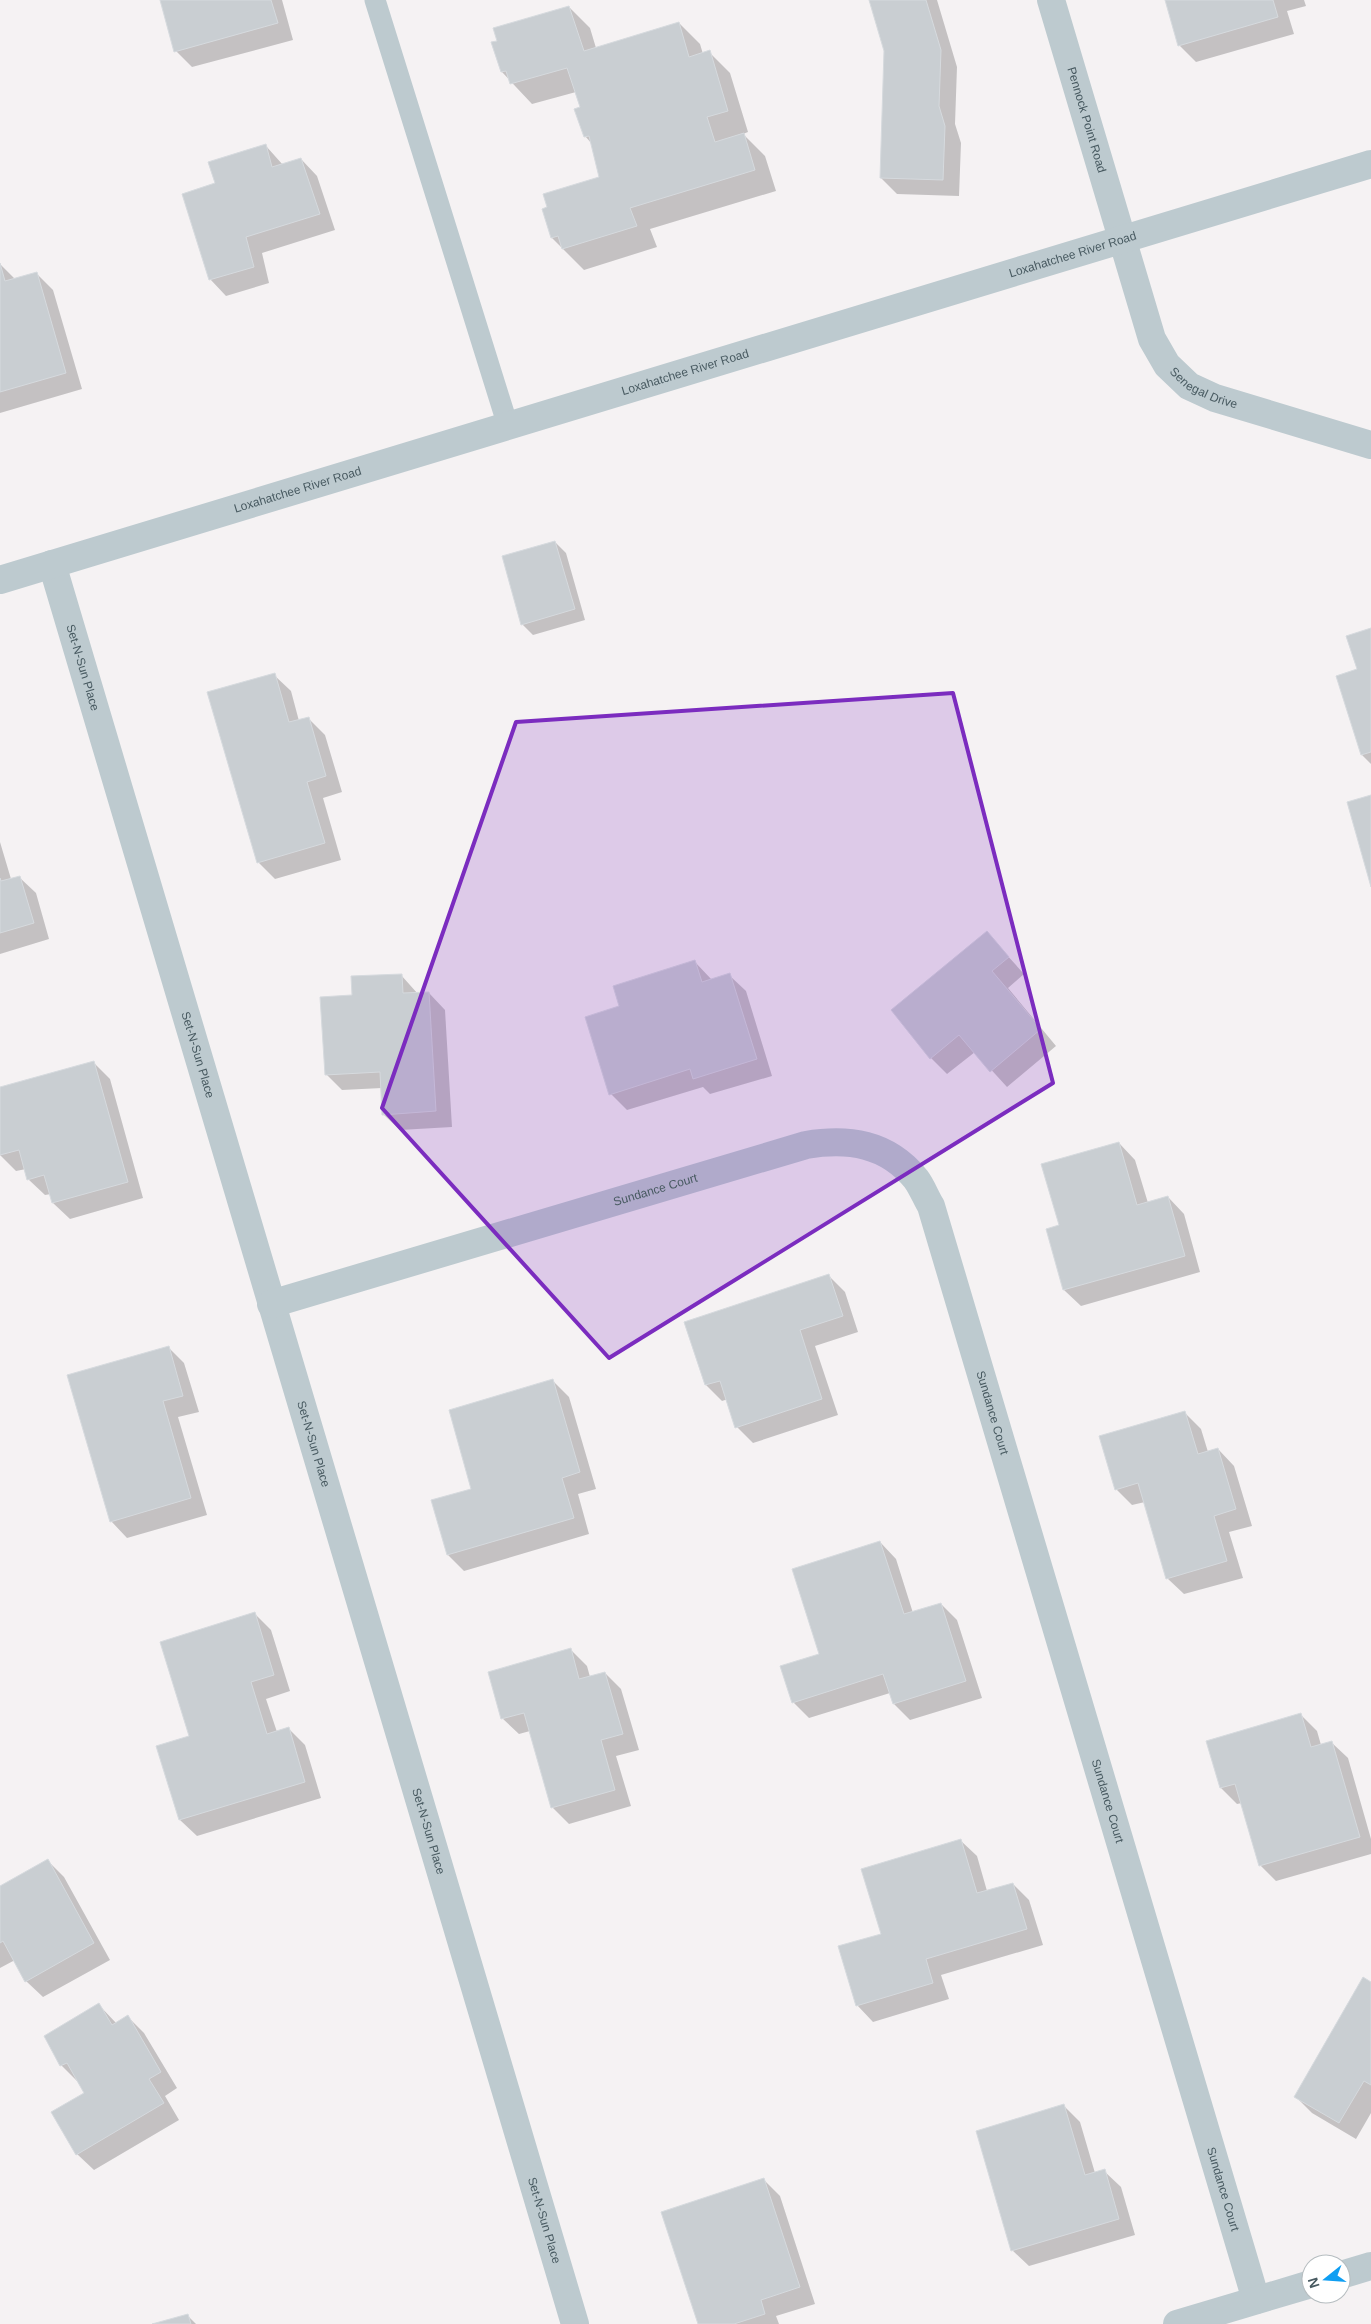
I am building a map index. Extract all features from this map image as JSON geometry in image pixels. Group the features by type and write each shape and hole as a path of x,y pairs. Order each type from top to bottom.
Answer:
{"street":[{"name":"Pennock Point Road","path":"1051,0 1123,240"},
{"name":"Loxahatchee River Road","path":"0,580 1371,164"},
{"name":"Senegal Drive","path":"1123,240 1152,339 1167,365 1189,386 1215,398 1371,445"},
{"name":"Set-N-Sun Place","path":"52,564 575,2324"},
{"name":"Sundance Court","path":"271,1304 806,1144 834,1140 864,1145 892,1158 916,1179 931,1206 1256,2300"},
{"path":"1351,2272 1371,2266"},
{"path":"1177,2324 1301,2287"}],"lane":[{"path":"375,0 508,426"}],"highlighted area":[{"path":"953,693 1053,1083 609,1358 382,1108 516,722"}],"building":[{"path":"160,0 271,0 278,23 174,52"},
{"path":"869,0 926,0 941,50 939,106 945,126 943,180 880,178 884,51"},
{"path":"1165,0 1273,0 1278,17 1178,46"},
{"path":"569,6 584,51 679,22 689,57 710,50 728,111 707,117 715,142 744,133 755,170 630,208 637,226 562,249 558,236 551,238 542,209 547,207 543,194 599,177 589,136 584,137 574,109 580,107 567,68 510,84 506,71 501,72 491,42 497,41 493,28"},
{"path":"266,144 272,167 301,158 320,214 246,237 254,267 209,280 182,194 215,183 208,162"},
{"path":"0,263 5,281 37,272 66,373 0,392"},
{"path":"555,541 575,609 521,625 502,556"},
{"path":"1371,628 1371,752 1361,755 1336,676 1357,669 1346,636"},
{"path":"275,673 289,722 309,717 326,776 307,782 325,843 257,863 207,692"},
{"path":"1371,795 1371,887 1347,802"},
{"path":"20,876 34,923 0,933 0,878 1,881"},
{"path":"987,931 1009,957 992,971 1041,1029 990,1072 959,1035 930,1059 891,1010"},
{"path":"695,960 702,982 730,973 757,1059 693,1079 690,1069 609,1095 585,1017 619,1006 613,986"},
{"path":"402,974 403,993 429,992 436,1111 382,1115 380,1072 325,1075 320,997 352,995 351,976"},
{"path":"94,1061 128,1182 52,1203 44,1175 27,1180 19,1150 0,1155 0,1087"},
{"path":"1119,1142 1137,1205 1168,1196 1185,1256 1063,1290 1046,1229 1059,1225 1041,1164"},
{"path":"829,1274 843,1316 800,1330 822,1399 735,1428 720,1381 705,1385 684,1322"},
{"path":"169,1346 183,1396 163,1401 191,1498 110,1522 67,1375"},
{"path":"553,1379 580,1472 562,1478 574,1518 447,1555 431,1500 471,1489 449,1410"},
{"path":"1185,1411 1198,1454 1218,1448 1236,1509 1214,1516 1227,1561 1166,1579 1138,1483 1115,1490 1099,1436"},
{"path":"880,1541 904,1614 941,1603 966,1681 893,1704 883,1674 792,1703 780,1666 819,1654 792,1569"},
{"path":"255,1612 274,1675 251,1682 267,1734 289,1727 305,1782 179,1820 156,1746 189,1736 160,1642"},
{"path":"571,1648 579,1679 605,1672 623,1734 601,1740 615,1790 551,1808 524,1713 501,1719 488,1672"},
{"path":"1301,1713 1311,1747 1332,1741 1360,1837 1259,1866 1235,1784 1220,1788 1206,1741"},
{"path":"961,1839 977,1893 1013,1883 1027,1929 926,1959 933,1983 856,2006 838,1946 881,1934 861,1869"},
{"path":"48,1859 94,1943 25,1982 3,1941 0,1943 0,1886"},
{"path":"1363,1977 1371,1982 1371,2085 1364,2081 1339,2123 1294,2097"},
{"path":"99,2003 112,2025 128,2015 161,2072 149,2079 164,2103 76,2155 51,2112 84,2093 67,2063 60,2066 44,2036"},
{"path":"1064,2104 1085,2175 1105,2169 1119,2219 1011,2251 976,2131"},
{"path":"764,2178 800,2287 761,2300 765,2314 734,2324 698,2324 661,2212"},
{"path":"188,2314 191,2324 152,2324"}]}
